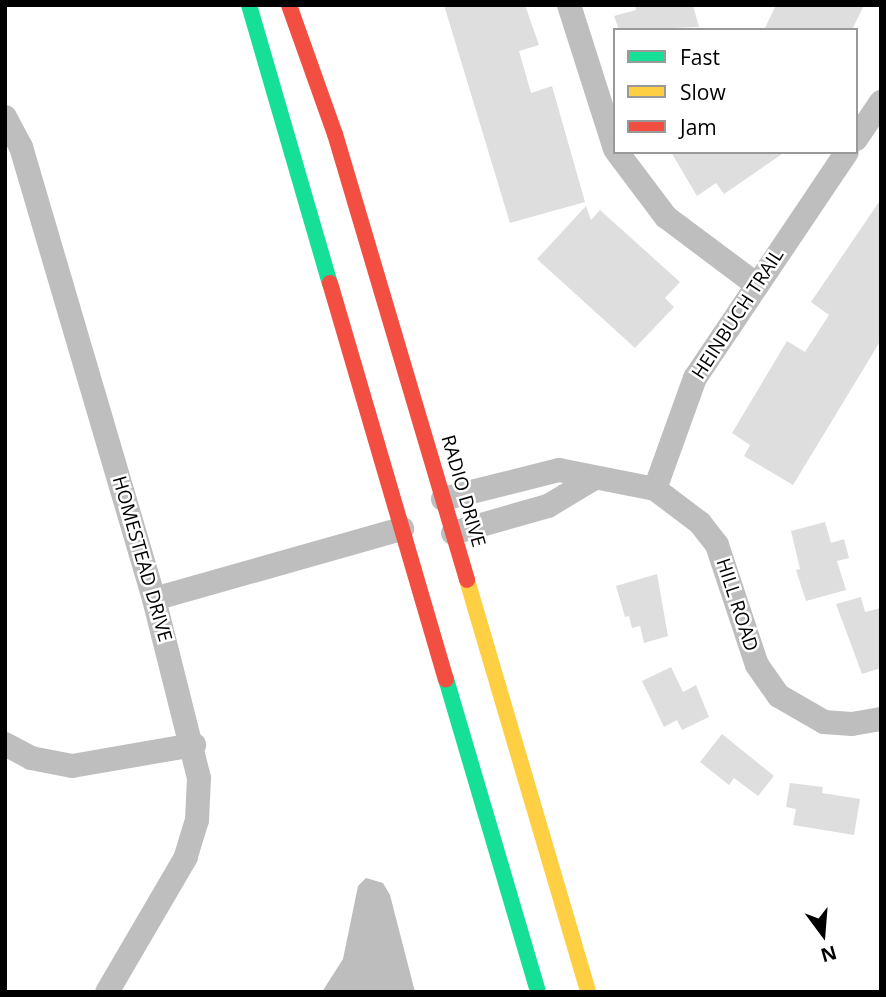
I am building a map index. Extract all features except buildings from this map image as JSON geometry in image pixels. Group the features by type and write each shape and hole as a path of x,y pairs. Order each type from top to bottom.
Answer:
{"main road":[{"path":"249,5 538,992"},
{"name":"RADIO DRIVE","path":"289,5 335,134 588,992"}],"street":[{"path":"569,5 613,141"},
{"path":"858,136 881,103"},
{"name":"HOMESTEAD DRIVE","path":"5,117 21,147 154,599 194,745 199,778 197,820 186,858 107,992"},
{"path":"619,154 666,217 757,285"},
{"name":"HEINBUCH TRAIL","path":"655,489 695,378 846,154"},
{"name":"HILL ROAD","path":"443,499 551,471 593,479 620,479 655,489 700,523 717,545 757,665 773,690 797,709 824,722 852,724 881,719"},
{"path":"453,533 548,506 593,479"},
{"path":"154,599 402,529"},
{"path":"5,744 31,758 72,766 194,745"}],"shaded area":[{"path":"366,878 383,883 390,895 415,992 322,992 343,959 358,886"}],"traffic: fast":[{"path":"249,5 330,283"},
{"path":"446,679 538,992"}],"traffic: slow":[{"path":"467,580 588,992"}],"traffic: jam":[{"path":"289,5 335,134 467,580"},
{"path":"330,283 446,679"}]}
